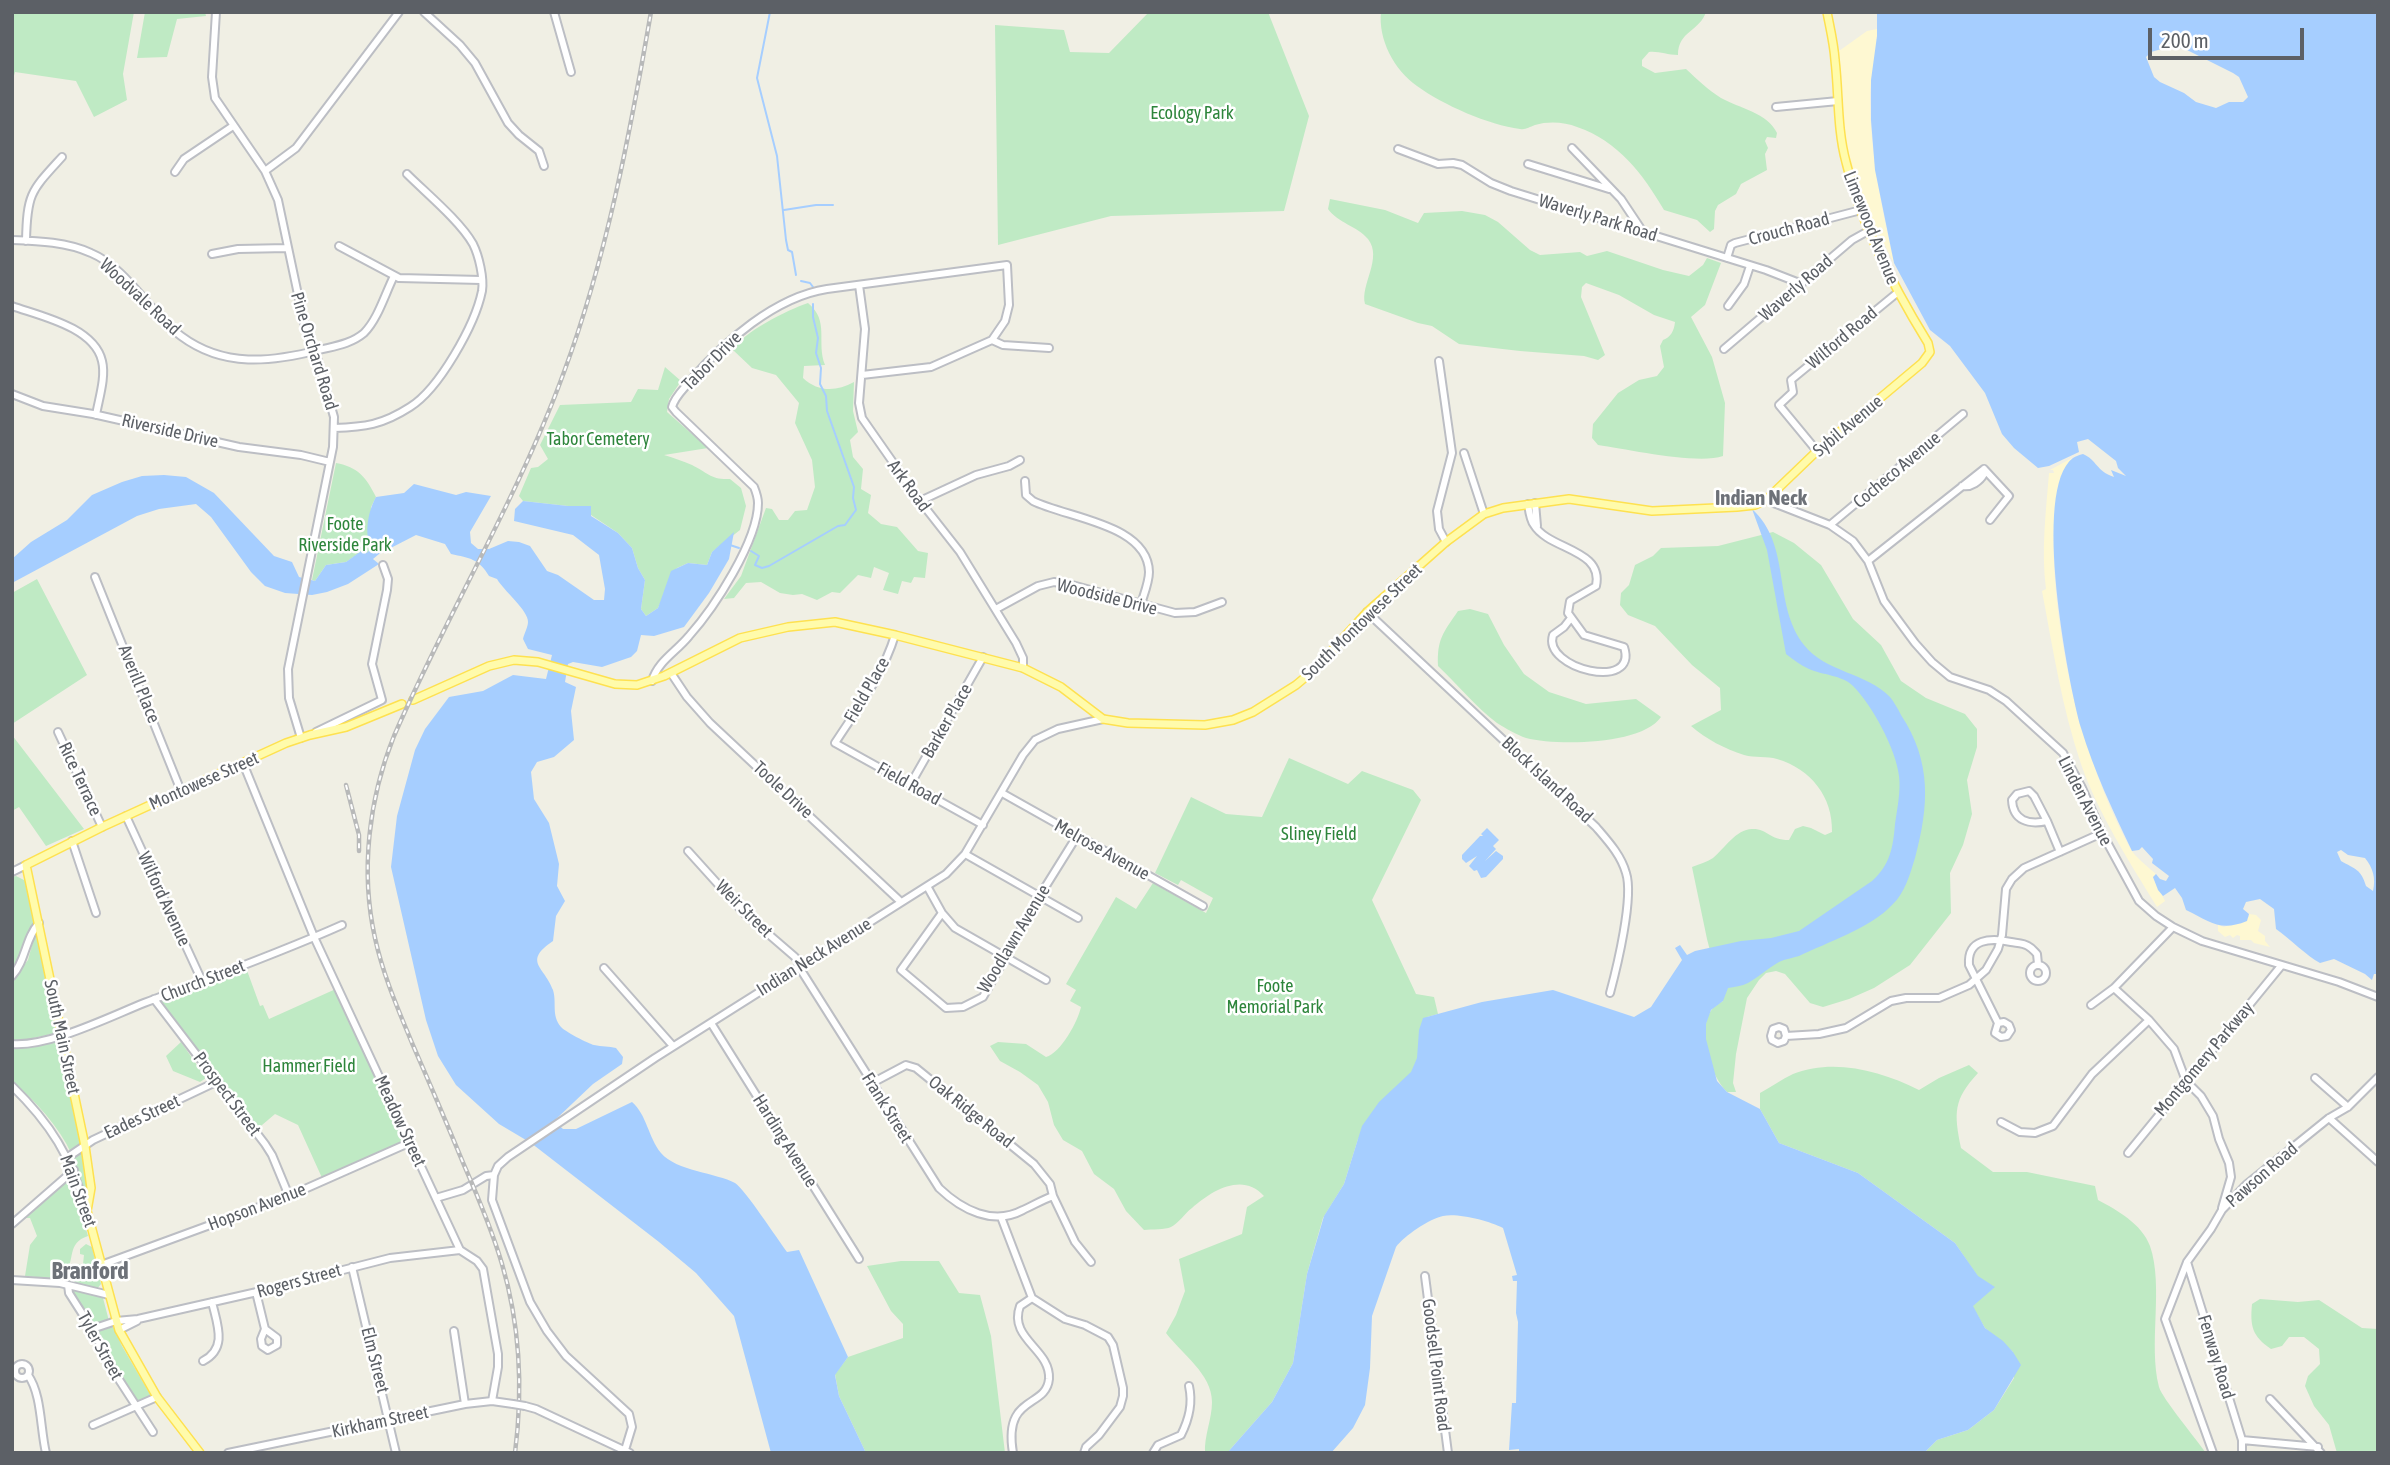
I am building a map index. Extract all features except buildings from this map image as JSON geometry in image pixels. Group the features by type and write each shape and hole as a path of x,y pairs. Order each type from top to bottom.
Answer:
{"main road":[{"name":"Limewood Avenue","path":"1827,12 1835,57 1845,162 1861,210 1897,293 1928,343 1930,352"},
{"name":"Sybil Avenue","path":"1766,500 1817,451 1922,363 1930,352"},
{"name":"South Montowese Street","path":"412,700 482,668 504,661 531,661 622,685 637,685 671,673 730,642 788,627 835,622 1023,668 1060,687 1103,719 1128,723 1205,725 1244,716 1272,701 1315,669 1367,612 1446,542 1483,514 1503,508 1584,500 1652,511 1752,505 1766,500"},
{"name":"Montowese Street","path":"26,865 102,827 301,738 346,727 402,704"},
{"name":"South Main Street","path":"26,865 85,1146 91,1188 87,1211"},
{"name":"Main Street","path":"87,1211 118,1326 157,1397 200,1453"}],"street":[{"name":"Pine Orchard Road","path":"216,12 212,77 215,98 265,171 278,200 304,323 334,417 330,462 288,669 289,698 301,738"},
{"path":"265,171 296,148 399,12"},
{"path":"425,12 475,63 508,124 539,151 544,166"},
{"path":"554,12 571,72"},
{"path":"1776,107 1838,101"},
{"path":"175,172 184,159 233,125"},
{"path":"1572,148 1621,199 1643,232"},
{"name":"Waverly Park Road","path":"1398,149 1438,164 1462,165 1491,183 1511,191 1802,284"},
{"path":"26,241 27,206 30,196 62,156"},
{"path":"1528,163 1611,189"},
{"path":"334,428 369,427 411,407 427,393 443,373 464,334 482,289 481,269 473,244 407,174"},
{"name":"Crouch Road","path":"1727,258 1731,246 1735,243 1861,210"},
{"name":"Waverly Road","path":"1724,349 1852,240 1870,230"},
{"name":"Woodvale Road","path":"12,240 61,244 92,253 108,263 180,336 204,350 247,361 282,359 350,342 365,332 394,276"},
{"path":"339,246 394,276 481,280"},
{"path":"212,254 238,249 287,248"},
{"name":"Tabor Drive","path":"652,681 660,664 690,636 736,571 754,523 758,502 754,487 673,407 674,400 696,374 740,331 802,296 819,290 1007,265 1009,305 1004,321 992,340"},
{"path":"1728,306 1744,284 1750,266"},
{"name":"Ark Road","path":"859,285 865,329 859,403 862,418 920,501 960,552 1020,651 1023,668"},
{"name":"Wilford Road","path":"1817,451 1779,405 1793,392 1791,380 1897,293"},
{"path":"12,306 77,330 98,349 103,362 96,415"},
{"path":"862,375 931,367 992,340 1003,345 1049,348"},
{"path":"1439,361 1452,453 1437,511 1439,529 1446,542"},
{"name":"Riverside Drive","path":"12,394 43,406 239,447 301,455 330,462"},
{"name":"Cocheco Avenue","path":"1830,525 1963,414"},
{"path":"1464,453 1483,514"},
{"path":"920,501 976,475 1009,466 1020,460"},
{"path":"1868,561 1962,486 1979,480 1984,469 2009,496 1990,520"},
{"path":"1025,481 1026,495 1033,501 1118,532 1138,544 1146,558 1149,572 1141,604"},
{"name":"Linden Avenue","path":"1766,500 1830,525 1853,541 1868,561 1884,601 1932,662 1950,677 1989,690 2006,701 2063,753 2139,901 2173,928 2202,941 2281,967 2339,982 2378,997"},
{"path":"1532,504 1531,519 1537,528 1547,537 1583,556 1594,568 1598,578 1596,586 1570,601 1568,613 1584,635 1624,647 1626,654 1618,668 1607,673 1587,672 1555,651 1552,645 1553,635 1571,618"},
{"path":"311,734 382,701 372,664 387,590 388,579 383,565"},
{"name":"Averill Place","path":"95,577 181,791"},
{"name":"Woodside Drive","path":"996,609 1038,586 1054,582 1166,612 1186,614 1222,602"},
{"name":"Block Island Road","path":"1367,612 1597,827 1614,848 1628,876 1628,888 1624,930 1610,993"},
{"name":"Field Place","path":"835,743 873,684 895,635"},
{"name":"Barker Place","path":"910,785 983,657"},
{"name":"Toole Drive","path":"671,673 687,697 710,723 901,902"},
{"name":"Indian Neck Avenue","path":"436,1198 463,1190 494,1175 502,1162 673,1046 946,874 965,854 1023,755 1035,740 1058,729 1103,719"},
{"name":"Rice Terrace","path":"58,732 102,827"},
{"name":"Field Road","path":"835,743 983,825"},
{"name":"Meadow Street","path":"243,763 314,937 460,1250 481,1265 487,1284 498,1354 492,1401"},
{"path":"2047,821 2035,824 2018,818 2012,800 2017,794 2029,791 2034,796 2047,821 2060,852"},
{"name":"Melrose Avenue","path":"1002,793 1203,906"},
{"name":"Wilford Avenue","path":"126,816 202,981"},
{"path":"1786,1036 1819,1034 1846,1028 1891,1001 1939,998 1976,980 1991,962 2001,940 2005,894 2012,878 2024,868 2102,833"},
{"name":"Woodlawn Avenue","path":"942,913 901,970 946,1008 963,1007 983,997 1077,836"},
{"path":"72,841 96,913"},
{"name":"Weir Street","path":"688,851 744,913 795,957 800,966"},
{"path":"965,854 1078,918"},
{"name":"Montowese Street","path":"12,872 26,865"},
{"path":"927,886 942,913 955,928 1046,980"},
{"path":"12,976 19,967 38,923"},
{"name":"Church Street","path":"12,1044 26,1044 62,1035 342,925"},
{"path":"2091,1005 2114,988 2173,928"},
{"path":"1998,1023 1969,965 1972,948 1981,941 2001,940 2028,945 2037,954 2038,964"},
{"name":"Frank Street","path":"800,966 939,1188 958,1205 989,1216 1001,1217"},
{"name":"Montgomery Parkway","path":"2128,1153 2281,967"},
{"path":"604,968 673,1046"},
{"path":"2114,988 2149,1020 2174,1049 2186,1081 2201,1096 2213,1116 2219,1139 2230,1163 2231,1177 2221,1210"},
{"name":"Prospect Street","path":"154,999 272,1155 289,1196"},
{"path":"2001,1122 2021,1132 2035,1133 2053,1126 2092,1074 2149,1020"},
{"name":"Harding Avenue","path":"711,1023 859,1259"},
{"name":"Oak Ridge Road","path":"872,1083 906,1065 916,1068 1034,1164 1050,1184 1075,1242 1091,1262"},
{"name":"Pawson Road","path":"2213,1453 2165,1319 2187,1262 2221,1210 2246,1185 2329,1118 2347,1107 2378,1077"},
{"path":"2315,1078 2347,1107"},
{"name":"Eades Street","path":"68,1157 93,1140 218,1082"},
{"name":"Main Street","path":"12,1086 41,1115 68,1157 87,1211"},
{"path":"2329,1118 2378,1162"},
{"name":"Hopson Avenue","path":"101,1265 289,1196 411,1142"},
{"path":"12,1224 74,1170"},
{"path":"494,1175 491,1193 494,1207 530,1302 566,1356 629,1413 632,1427 627,1452"},
{"path":"1053,1196 1024,1210 1001,1217 1032,1298 1065,1319 1085,1325 1108,1337 1113,1345 1123,1396 1120,1407 1099,1435 1086,1447 1084,1453"},
{"name":"Rogers Street","path":"92,1329 133,1324 138,1319 390,1258 460,1250"},
{"name":"Fenway Road","path":"2187,1262 2242,1440 2242,1453"},
{"name":"Elm Street","path":"352,1267 396,1453"},
{"name":"Goodsell Point Road","path":"1425,1276 1448,1453"},
{"path":"12,1280 68,1285 109,1295"},
{"name":"Tyler Street","path":"68,1285 68,1291 116,1375 153,1432"},
{"path":"256,1292 265,1329"},
{"path":"1013,1453 1010,1437 1013,1418 1044,1392 1049,1380 1044,1361 1017,1322 1020,1306 1032,1298"},
{"path":"203,1361 215,1353 220,1341 212,1302"},
{"path":"454,1331 466,1404"},
{"path":"28,1375 37,1393 46,1453"},
{"path":"1153,1453 1158,1445 1181,1435 1191,1409 1189,1386"},
{"path":"93,1425 157,1397"},
{"path":"2270,1399 2319,1450"},
{"name":"Kirkham Street","path":"228,1453 492,1401 536,1409 627,1452"},
{"path":"2242,1440 2319,1450"}],"green space":[{"path":"12,12 134,12 123,74 127,100 94,117 76,81 15,72 12,83"},
{"path":"145,12 205,12 206,16 177,19 167,57 137,58"},
{"name":"Ecology Park","path":"1149,12 1268,12 1309,116 1284,211 1111,216 998,245 995,25 1064,30 1070,52 1109,53"},
{"path":"1381,12 1706,12 1685,36 1678,55 1649,52 1642,60 1642,66 1655,73 1686,69 1721,98 1767,120 1777,133 1776,138 1767,137 1765,141 1768,148 1765,154 1767,170 1741,184 1736,194 1718,205 1714,229 1710,232 1697,220 1664,210 1628,160 1592,133 1572,125 1556,123 1524,129 1508,127 1467,113 1428,93 1401,71 1389,53 1382,33"},
{"path":"1330,199 1385,210 1418,223 1424,213 1462,211 1485,215 1540,255 1580,252 1587,256 1607,251 1689,276 1703,265 1707,258 1721,263 1705,305 1691,317 1712,357 1725,403 1723,456 1697,459 1662,455 1598,445 1592,438 1593,424 1618,393 1639,380 1657,376 1664,367 1660,346 1672,333 1675,322 1654,315 1619,295 1586,283 1582,287 1581,297 1605,355 1598,360 1584,356 1459,344 1432,326 1365,304 1372,246 1364,235 1332,214 1328,209"},
{"path":"808,303 815,310 821,324 825,365 804,366 803,378 815,386 827,389 841,388 854,382 853,411 858,432 850,440 853,457 863,469 861,489 871,495 868,513 881,524 897,527 918,551 928,553 925,578 914,577 911,583 902,581 898,594 883,590 889,573 874,567 871,578 858,575 840,593 832,592 817,600 802,594 780,593 761,582 746,583 734,598 724,599 741,576 766,508 772,509 779,520 788,520 795,511 807,510 815,487 812,460 795,423 799,403 776,375 752,368 733,350 756,329"},
{"name":"Tabor Cemetery","path":"665,367 681,381 669,399 667,412 708,448 664,455 692,465 714,477 730,479 741,488 746,506 740,530 712,552 707,565 688,563 677,568 658,608 646,616 641,609 645,580 632,548 618,533 591,515 591,506 523,501 519,496 531,468 538,467 548,459 540,445 560,405 631,402 638,389 658,390"},
{"name":"Foote Riverside Park","path":"336,463 361,474 376,497 371,507 372,548 367,554 364,550 346,562 326,565 315,581 312,580"},
{"path":"1773,532 1794,543 1821,565 1853,619 1881,645 1901,681 1926,698 1965,714 1977,729 1977,747 1967,780 1972,814 1963,845 1950,873 1951,913 1910,965 1874,988 1823,1007 1810,1003 1785,974 1776,971 1766,973 1747,998 1736,1054 1733,1083 1736,1092 1727,1092 1715,1075 1705,1043 1706,1022 1710,1012 1723,1001 1692,867 1713,858 1736,835 1747,830 1758,829 1777,838 1789,840 1795,829 1803,826 1825,835 1832,832 1829,807 1818,786 1800,770 1777,759 1748,756 1730,750 1691,726 1721,710 1720,688 1692,665 1655,626 1628,615 1620,605 1621,593 1629,585 1635,565 1653,556 1661,548 1718,546"},
{"path":"37,579 87,675 12,724 12,593"},
{"path":"1470,609 1488,614 1504,645 1524,674 1549,692 1586,704 1636,699 1661,717 1651,726 1636,733 1598,741 1540,741 1507,729 1482,710 1438,666 1440,643 1445,631 1458,611"},
{"path":"12,735 84,829 46,846 19,807 12,811"},
{"path":"1289,758 1348,784 1362,771 1413,790 1421,800 1372,900 1416,994 1434,997 1438,1014 1427,1017 1426,1065 1358,1139 1344,1184 1323,1218 1307,1274 1293,1363 1272,1402 1227,1453 1205,1453 1212,1408 1211,1392 1202,1373 1166,1333 1185,1291 1179,1259 1242,1234 1247,1207 1264,1196 1247,1185 1228,1186 1200,1201 1171,1227 1144,1230 1126,1211 1114,1189 1094,1174 1082,1151 1063,1140 1038,1085 1000,1061 990,1046 998,1042 1026,1044 1046,1057 1063,1043 1073,1028 1081,1007 1070,1001 1076,990 1066,984 1116,897 1136,909 1153,883 1206,913 1213,898 1181,880 1178,885 1155,873 1191,797 1226,814 1262,817"},
{"path":"12,877 26,881 35,919 12,972"},
{"path":"35,934 38,934 58,1030 56,1033 24,1040 12,1040 12,980 28,960"},
{"name":"Hammer Field","path":"245,965 260,1006 263,1005 269,1019 338,988 411,1142 323,1180 298,1125 275,1114 255,1131 154,999"},
{"path":"59,1039 81,1145 87,1191 61,1134 38,1106 12,1081 12,1046"},
{"path":"181,1042 206,1078 200,1082 173,1071 166,1056"},
{"path":"1969,1065 1978,1073 1960,1099 1957,1125 1961,1148 1993,1172 2027,1172 2095,1186 2098,1200 2128,1218 2146,1238 2156,1279 2155,1353 2159,1387 2206,1453 1924,1453 1937,1440 1968,1430 1994,1410 2014,1378 2013,1352 1985,1328 1972,1306 1994,1287 1978,1277 1955,1243 1858,1173 1779,1143 1760,1109 1760,1093 1793,1074 1825,1067 1873,1072 1919,1090"},
{"path":"67,1180 72,1180 88,1236 81,1239 74,1248 64,1277 58,1279 25,1276 30,1245 37,1236 30,1218 25,1218"},
{"path":"86,1244 92,1247 101,1284 97,1289 79,1285 72,1280 82,1268 78,1264 83,1264 84,1255 80,1254 80,1249"},
{"path":"901,1261 939,1261 959,1293 980,1295 991,1336 1005,1453 866,1453 839,1396 835,1374 848,1357 903,1338 903,1324 891,1311 867,1266"},
{"path":"73,1289 103,1298 109,1321 91,1325 71,1291"},
{"path":"2260,1299 2298,1302 2319,1300 2362,1328 2378,1329 2378,1453 2337,1453 2329,1425 2314,1406 2305,1386 2308,1376 2320,1364 2319,1349 2304,1337 2289,1337 2282,1346 2271,1349 2265,1344 2256,1335 2251,1318 2252,1304"},
{"path":"110,1326 114,1328 150,1394 150,1397 140,1402 133,1397 97,1333 99,1329"}],"sand":[{"path":"1877,29 1870,89 1872,140 1894,263 1878,232 1873,228 1858,189 1847,149 1842,113 1839,51 1867,31"},
{"path":"2072,458 2061,482 2055,514 2054,551 2056,590 2068,669 2082,729 2109,805 2132,851 2156,874 2153,878 2165,901 2157,907 2115,837 2088,783 2068,722 2054,656 2042,591 2046,589 2044,545 2049,473 2054,473 2050,470"},
{"path":"2249,914 2256,915 2261,920 2258,931 2265,936 2270,947 2251,940 2240,940 2237,935 2233,938 2230,935 2225,937 2218,931 2218,925 2224,927 2249,917"}],"water":[{"path":"1877,12 2378,12 2378,974 2374,974 2372,980 2334,959 2320,963 2310,956 2276,929 2274,909 2260,899 2246,902 2243,909 2249,914 2247,921 2230,926 2209,922 2186,910 2175,888 2163,896 2158,890 2153,877 2156,874 2166,881 2169,876 2152,863 2153,859 2142,847 2132,851 2098,775 2081,728 2062,631 2054,545 2055,507 2061,477 2073,458 2083,454 2108,475 2114,477 2111,470 2126,476 2118,468 2116,461 2088,439 2077,442 2079,452 2049,466 2038,468 2002,434 1985,393 1950,346 1930,330 1894,263 1875,170 1871,80 1877,36","holes":["2172,46 2187,50 2239,77 2248,97 2243,102 2229,102 2216,108 2196,102 2160,82 2154,77 2146,57 2151,52","2341,850 2348,855 2365,858 2373,873 2373,891 2366,886 2357,870 2341,861 2337,852"]},
{"path":"142,476 186,477 214,493 274,556 292,562 299,577 315,581 326,565 346,562 364,549 367,553 371,548 368,522 376,497 404,493 414,484 456,495 466,492 491,496 470,532 471,543 478,549 489,549 508,541 530,546 547,571 558,575 594,600 604,600 605,589 599,555 573,535 514,521 515,509 523,501 591,506 591,516 618,533 632,548 645,580 641,609 646,616 658,608 671,571 688,563 707,565 712,552 734,532 729,559 684,627 654,636 641,635 637,651 631,657 602,667 573,662 568,664 565,682 576,687 571,711 574,740 554,757 537,762 531,772 534,799 549,823 559,864 557,886 565,901 556,916 553,941 539,954 538,965 553,990 556,1018 561,1027 591,1044 616,1048 623,1057 622,1064 593,1084 554,1121 563,1129 576,1129 632,1102 641,1113 661,1153 676,1164 735,1183 787,1252 799,1250 848,1357 835,1375 839,1396 866,1453 771,1453 734,1316 696,1273 659,1242 531,1143 499,1124 456,1085 438,1056 426,1020 391,867 397,816 415,750 425,729 449,697 483,691 513,675 546,679 552,655 528,649 523,639 528,622 524,612 497,579 489,576 478,563 451,554 445,544 416,535 379,554 373,559 379,564 348,584 312,595 285,593 265,586 251,572 211,517 196,504 159,509 137,516 12,583 12,559 31,542 67,520 92,495"},
{"path":"1752,509 1764,523 1778,557 1788,612 1794,629 1813,654 1881,689 1891,699 1918,750 1923,767 1925,802 1920,839 1911,870 1904,889 1892,905 1848,934 1779,962 1748,983 1728,988 1723,1001 1711,1010 1706,1024 1706,1039 1717,1081 1727,1092 1760,1109 1779,1143 1858,1173 1955,1243 1978,1276 1995,1287 1973,1306 1985,1328 2003,1341 2021,1365 1994,1410 1968,1430 1937,1440 1924,1453 1519,1453 1519,1449 1509,1450 1512,1403 1516,1403 1518,1322 1517,1281 1513,1281 1512,1276 1517,1275 1503,1228 1474,1218 1443,1216 1417,1228 1396,1247 1372,1316 1365,1405 1353,1428 1331,1453 1227,1453 1272,1402 1293,1363 1307,1274 1324,1216 1344,1184 1362,1126 1379,1102 1411,1072 1417,1058 1419,1030 1423,1018 1482,1002 1553,990 1634,1017 1651,1007 1682,960 1675,948 1680,945 1687,955 1741,941 1771,938 1799,931 1872,881 1887,862 1893,841 1899,794 1899,776 1893,753 1875,716 1853,686 1809,669 1786,654 1767,550"},
{"path":"1487,828 1499,840 1493,846 1496,849 1485,861 1496,851 1503,859 1486,877 1481,878 1477,870 1474,871 1469,866 1477,856 1466,863 1462,855 1483,836 1481,834"}],"waterway":[{"path":"770,12 757,78 777,156 786,240 788,250 792,252 796,275"},
{"path":"784,210 833,205"},
{"path":"801,281 810,283 813,287"},
{"path":"751,551 759,556 755,565 762,568 769,566 838,526 845,525 856,510 854,487 820,384 821,368 816,353 818,338 813,304"},
{"path":"730,545 739,548"}],"railway":[{"path":"515,1453 519,1405 518,1358 508,1287 485,1214 401,1017 382,965 370,913 370,835 378,784 394,736 526,464 564,372 593,284 616,194 651,12"},
{"path":"346,785 359,835 359,851"}],"district":[{"name":"Indian Neck","path":"1761,498"},
{"name":"Branford","path":"90,1271"}],"park label":[{"name":"Sliney Field","path":"1319,834"},
{"name":"Foote Memorial Park","path":"1275,996"}]}
